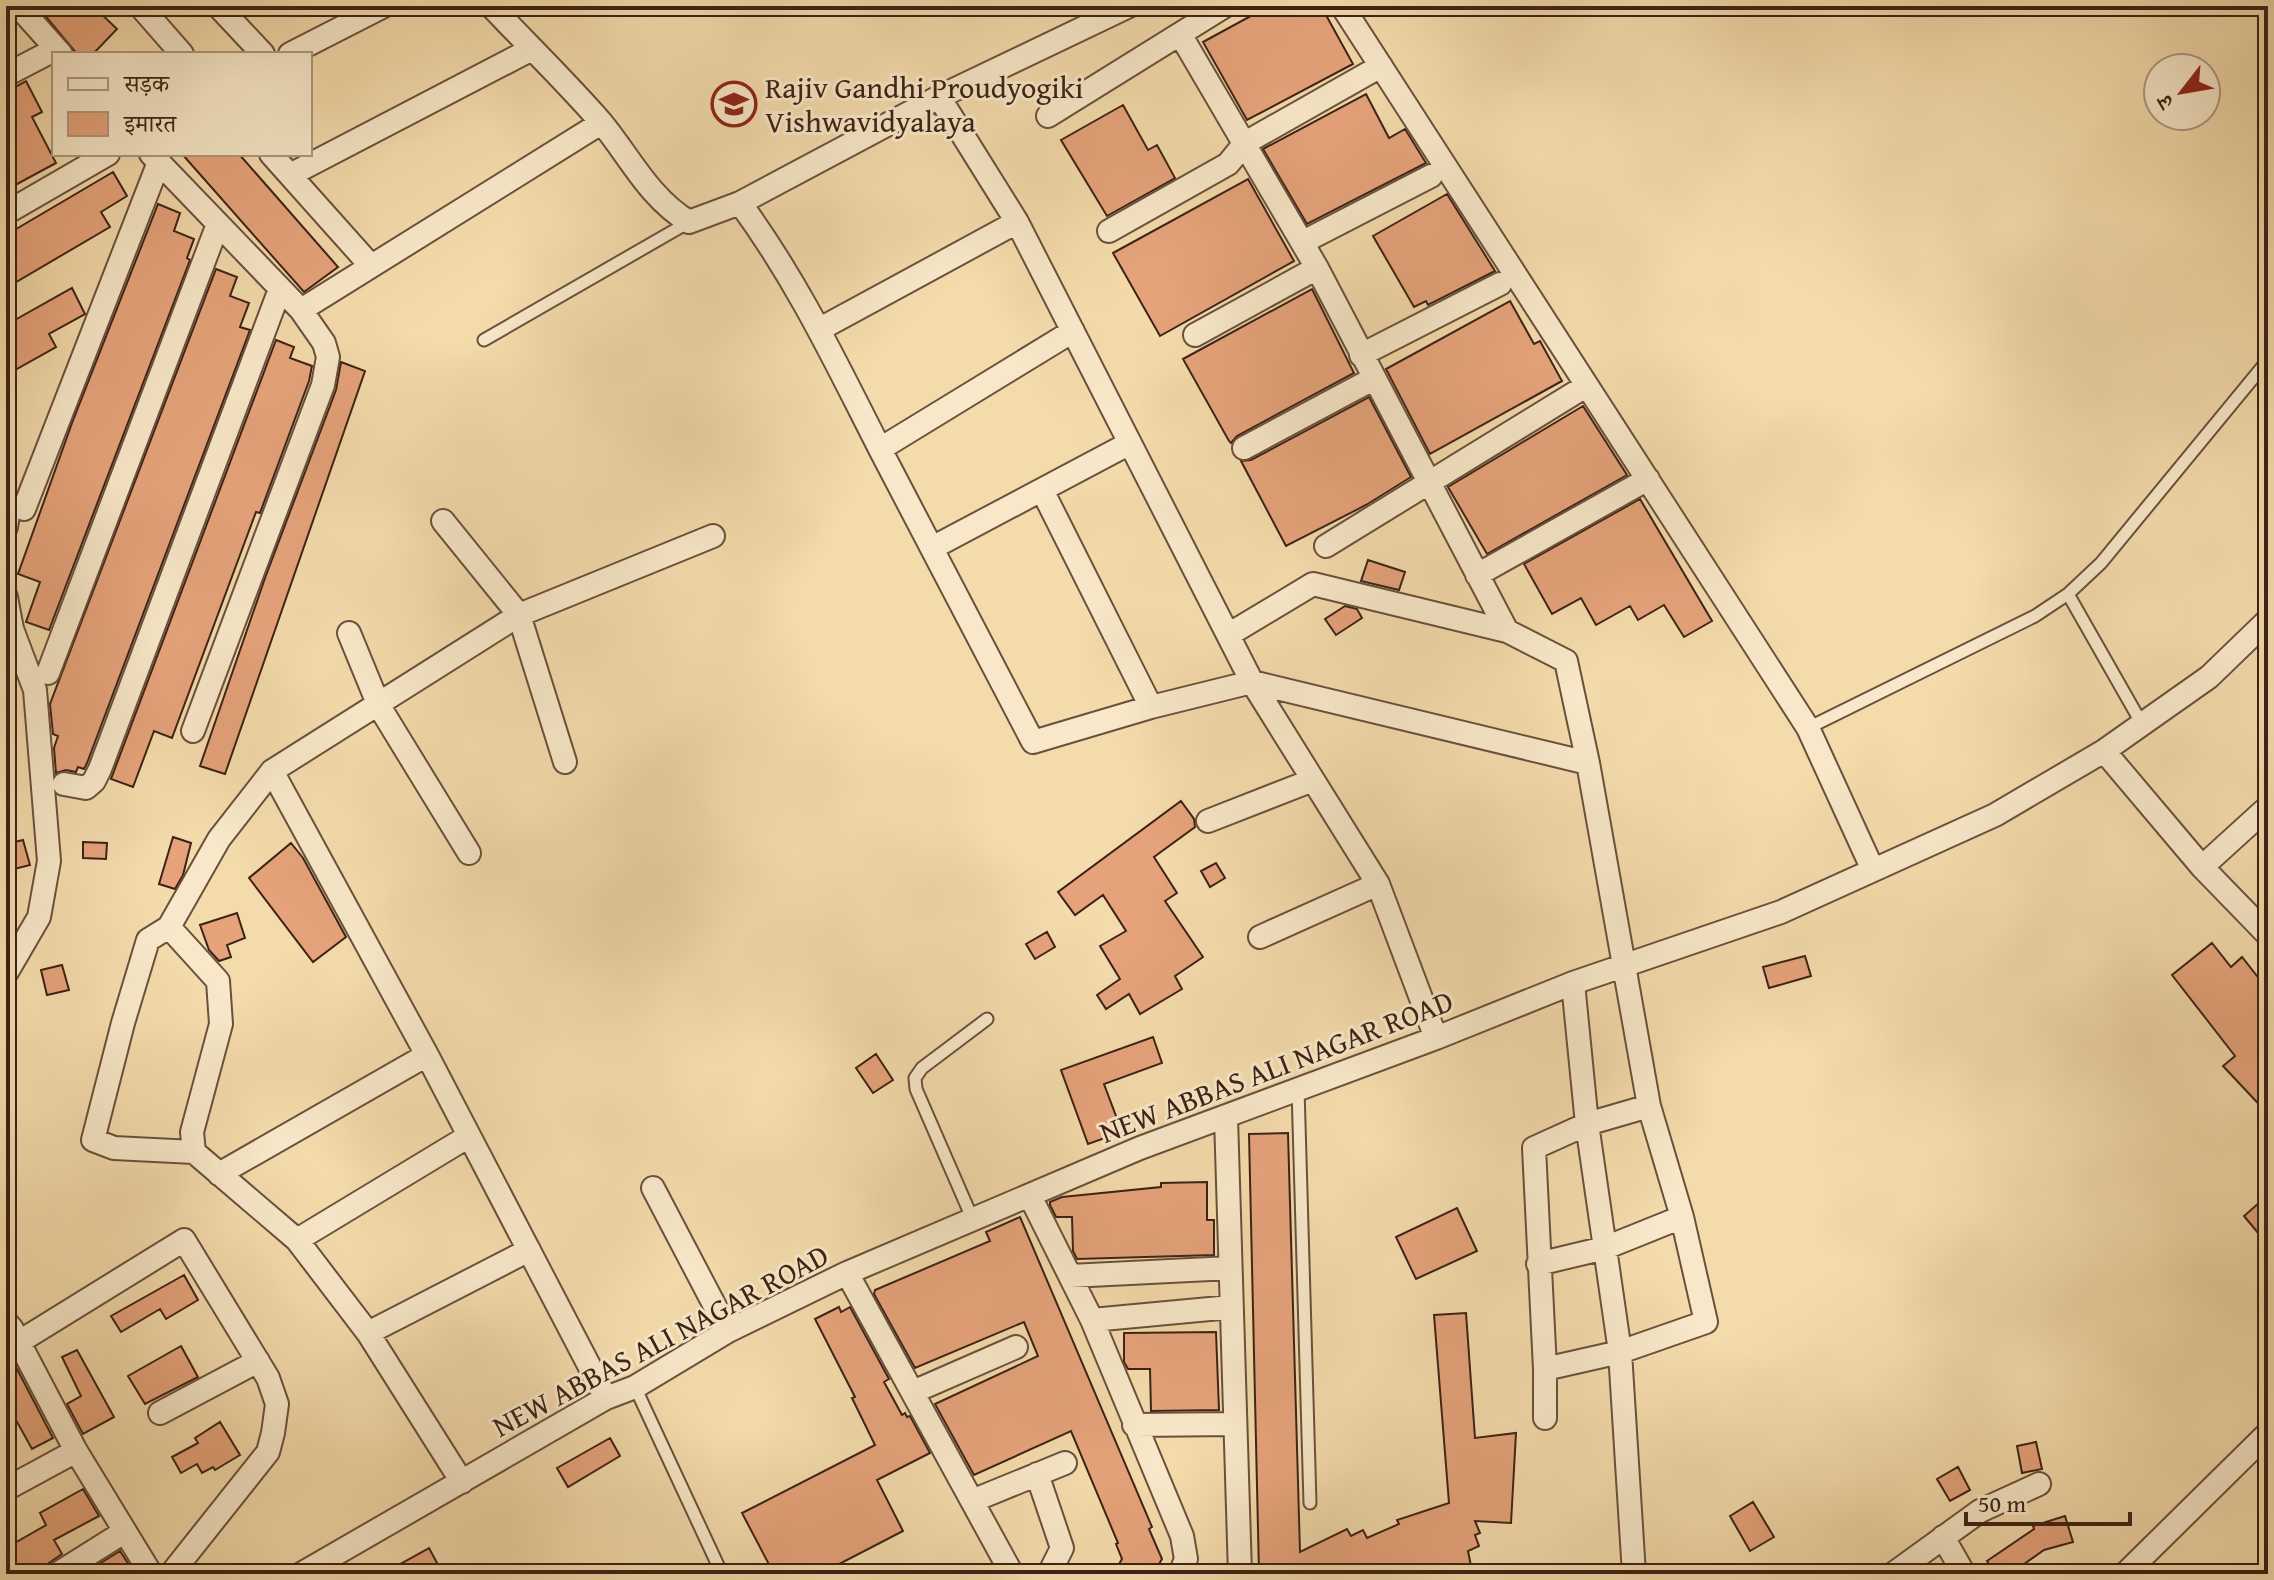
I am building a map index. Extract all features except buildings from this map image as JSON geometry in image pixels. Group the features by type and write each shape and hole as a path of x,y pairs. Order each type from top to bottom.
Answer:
{"street":[{"path":"18,6 59,51"},
{"path":"140,6 180,52"},
{"path":"218,6 261,52"},
{"path":"294,52 384,6"},
{"path":"491,6 601,123 663,203 689,222 740,203 939,97 1129,6"},
{"path":"1048,116 1225,6"},
{"path":"1342,6 1808,728 1873,870"},
{"path":"1180,34 1303,242 1507,631"},
{"path":"290,175 532,49"},
{"path":"6,75 52,54"},
{"path":"1109,231 1228,164 1245,143 1381,66"},
{"path":"939,97 1017,222 1252,682 1378,884 1436,1038"},
{"path":"301,310 601,123"},
{"path":"6,213 105,156"},
{"path":"273,156 371,266"},
{"path":"6,527 8,515 15,510 155,158 301,310 324,343 328,357 323,385 193,731"},
{"path":"1303,242 1431,176"},
{"path":"740,203 767,240 820,329 1033,742 1151,707 1252,682 1588,763"},
{"path":"820,329 1017,222"},
{"path":"48,673 218,224"},
{"path":"1195,335 1317,268"},
{"path":"1361,355 1500,284"},
{"path":"64,784 86,788 100,769 280,289"},
{"path":"880,449 1073,331"},
{"path":"1244,448 1373,379"},
{"path":"1326,546 1586,386"},
{"path":"932,548 1130,443"},
{"path":"1477,575 1648,479"},
{"path":"1042,490 1151,707"},
{"path":"443,521 519,615 565,762"},
{"path":"462,1482 368,1333 297,1240 194,1152 114,1148 93,1140 148,940 169,927 219,839 272,771 519,615 713,536"},
{"path":"1228,635 1313,584 1507,631 1566,661 1588,763 1649,1106 1682,1217 1706,1322 1620,1352 1545,1369"},
{"path":"6,597 12,629 35,690 49,861 39,917 6,972"},
{"name":"NEW ABBAS ALI NAGAR ROAD","path":"301,1574 606,1398 635,1387 728,1331 847,1273 1140,1148 1436,1038 1573,983 1781,912 1995,815 2104,751 2209,677 2266,626"},
{"path":"349,633 379,706 469,853"},
{"path":"2104,751 2202,867 2268,935"},
{"path":"272,771 427,1055 606,1398"},
{"path":"1208,821 1313,780"},
{"path":"2202,867 2268,807"},
{"path":"1260,937 1378,884"},
{"path":"169,927 218,981 221,1024 192,1132 194,1152"},
{"path":"1573,983 1587,1124 1620,1352 1634,1574"},
{"path":"219,1174 427,1055"},
{"path":"1545,1418 1534,1148 1587,1124 1649,1106"},
{"path":"1226,1117 1240,1574"},
{"path":"297,1240 469,1136"},
{"path":"653,1188 728,1331"},
{"path":"1030,1196 1092,1320 1182,1536 1186,1559 1180,1574"},
{"path":"1538,1264 1605,1248 1682,1217"},
{"path":"19,1342 184,1240 268,1378 277,1404 268,1452 171,1574"},
{"path":"368,1333 529,1250"},
{"path":"1070,1276 1230,1268"},
{"path":"847,1273 1012,1574"},
{"path":"1092,1320 1231,1307"},
{"path":"6,1322 76,1451 151,1574"},
{"path":"913,1392 1016,1347"},
{"path":"160,1413 258,1361"},
{"path":"1134,1425 1234,1424"},
{"path":"2125,1574 2268,1433"},
{"path":"6,1489 76,1451"},
{"path":"972,1501 1065,1463"},
{"path":"1037,1474 1062,1548 1049,1574"},
{"path":"1893,1574 1980,1511 2039,1484"},
{"path":"57,1574 124,1532"},
{"path":"1943,1537 1964,1574"}],"lane":[{"path":"484,340 689,222"},
{"path":"1808,728 2035,616 2068,594 2101,563 2268,360"},
{"path":"2068,594 2142,724"},
{"path":"973,1220 916,1089 915,1078 922,1068 987,1019"},
{"path":"1298,1088 1310,1503"},
{"path":"635,1387 722,1574"}],"place":[{"name":"Rajiv Gandhi Proudyogiki Vishwavidyalaya","path":"734,104"}]}
